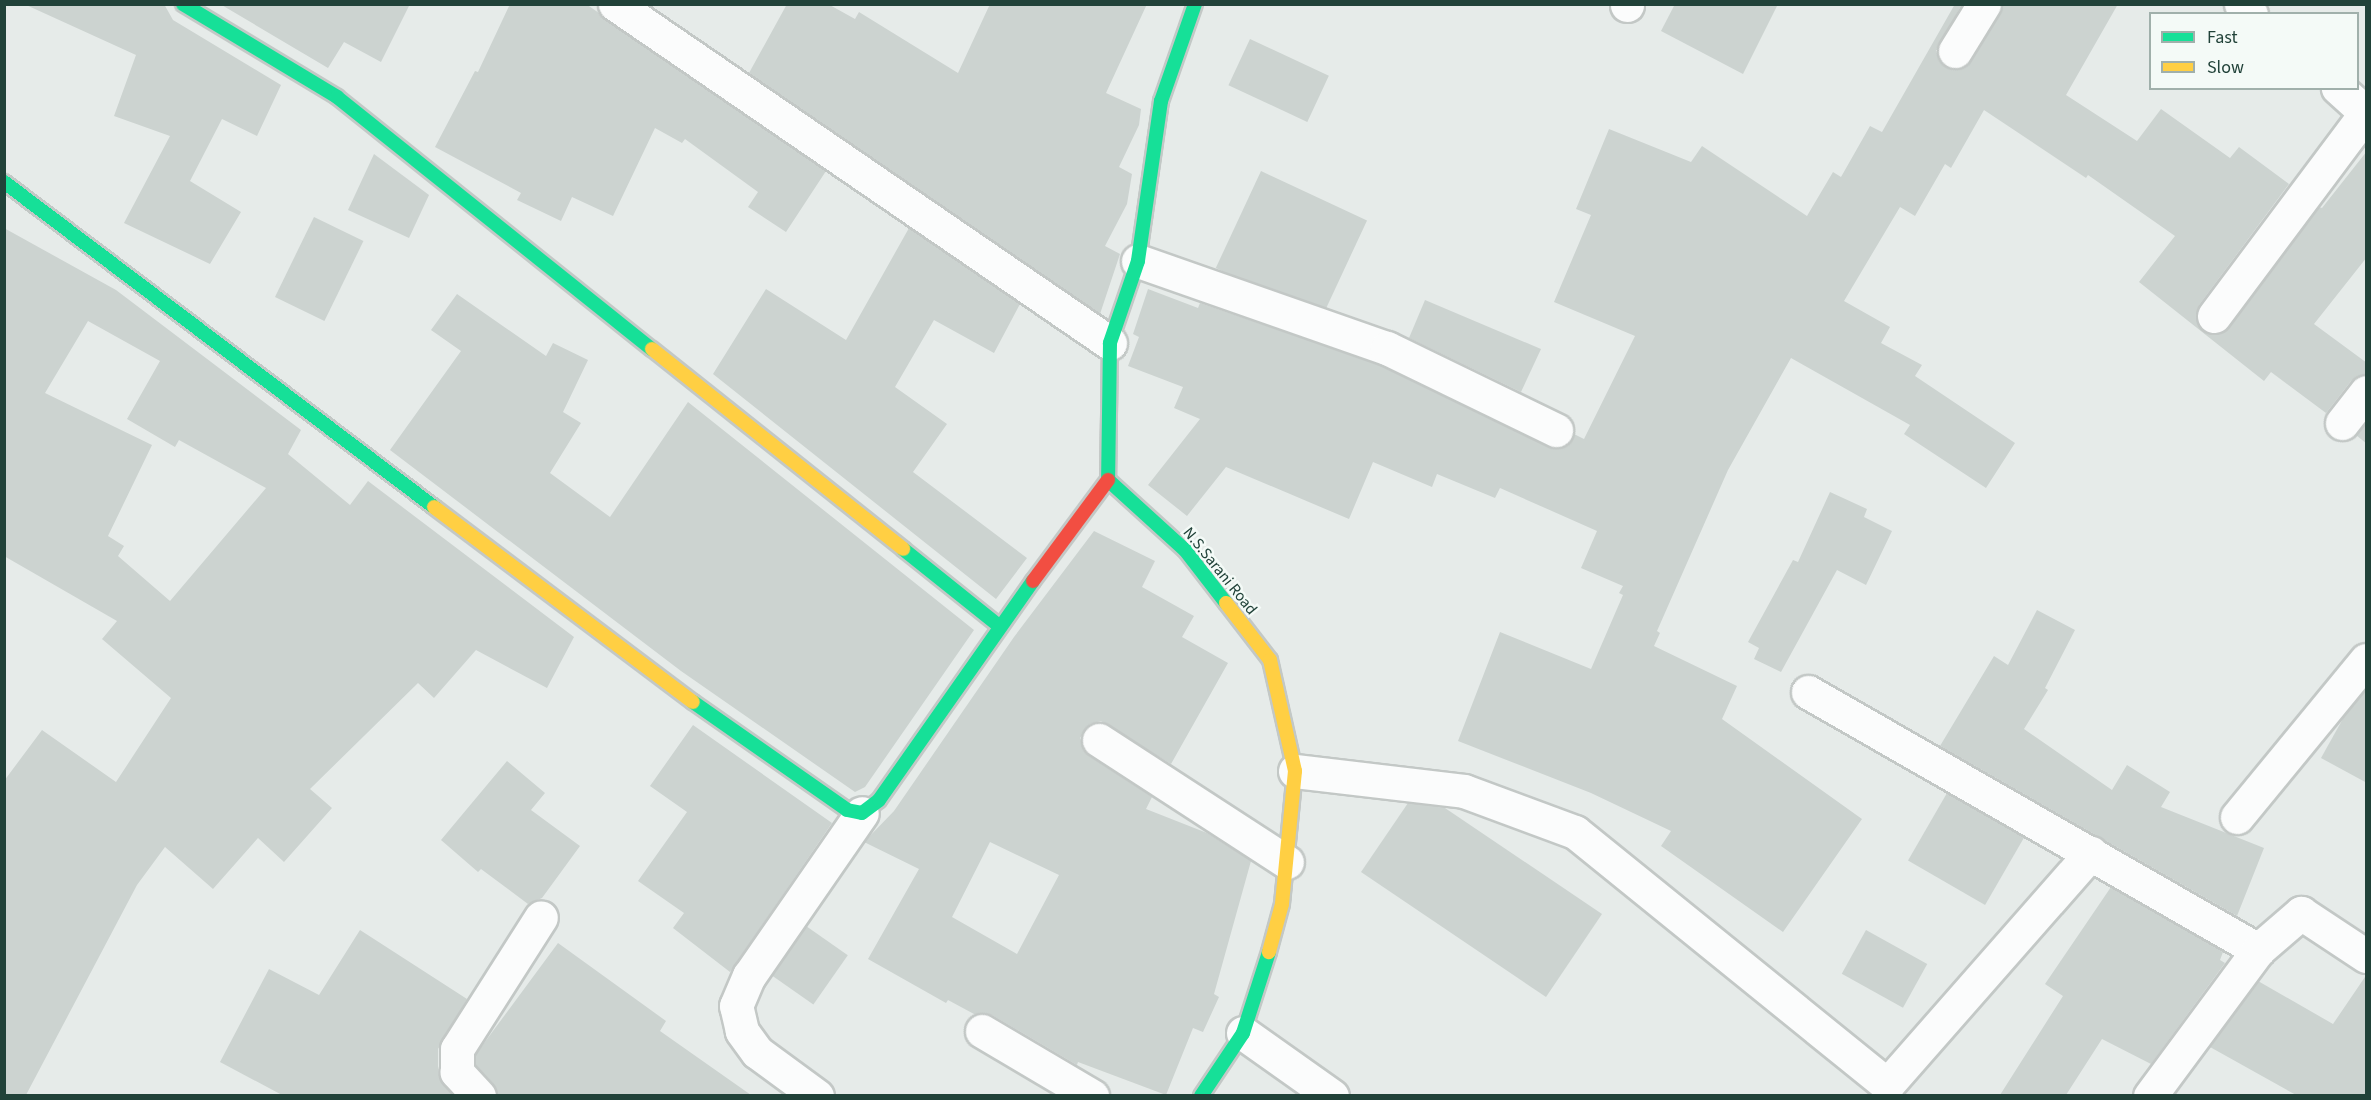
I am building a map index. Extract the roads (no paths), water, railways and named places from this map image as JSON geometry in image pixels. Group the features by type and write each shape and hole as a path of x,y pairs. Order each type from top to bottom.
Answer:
{"street":[{"path":"183,4 337,97 999,626"},
{"path":"615,4 1110,343"},
{"path":"817,1095 757,1053 742,1031 736,1006 749,976 862,813 879,800 999,626 1108,480 1110,343 1138,261 1161,100 1195,4"},
{"path":"1955,51 1984,4"},
{"path":"2214,316 2367,114 2340,90"},
{"path":"4,182 670,686 846,810 862,813"},
{"path":"1138,261 1387,348 1556,430"},
{"path":"2342,423 2367,392"},
{"name":"N.S.Sarani Road","path":"1108,480 1185,550 1270,660 1295,771 1282,904 1243,1033 1201,1095"},
{"path":"2237,817 2367,660"},
{"path":"1808,692 2258,950"},
{"path":"1099,740 1287,862"},
{"path":"1295,771 1464,791 1575,832 1881,1090 2091,853"},
{"path":"2150,1095 2258,950 2301,913 2367,956"},
{"path":"479,1095 457,1072 457,1048 541,917"},
{"path":"982,1031 1092,1095"},
{"path":"1243,1033 1332,1095"}]}
